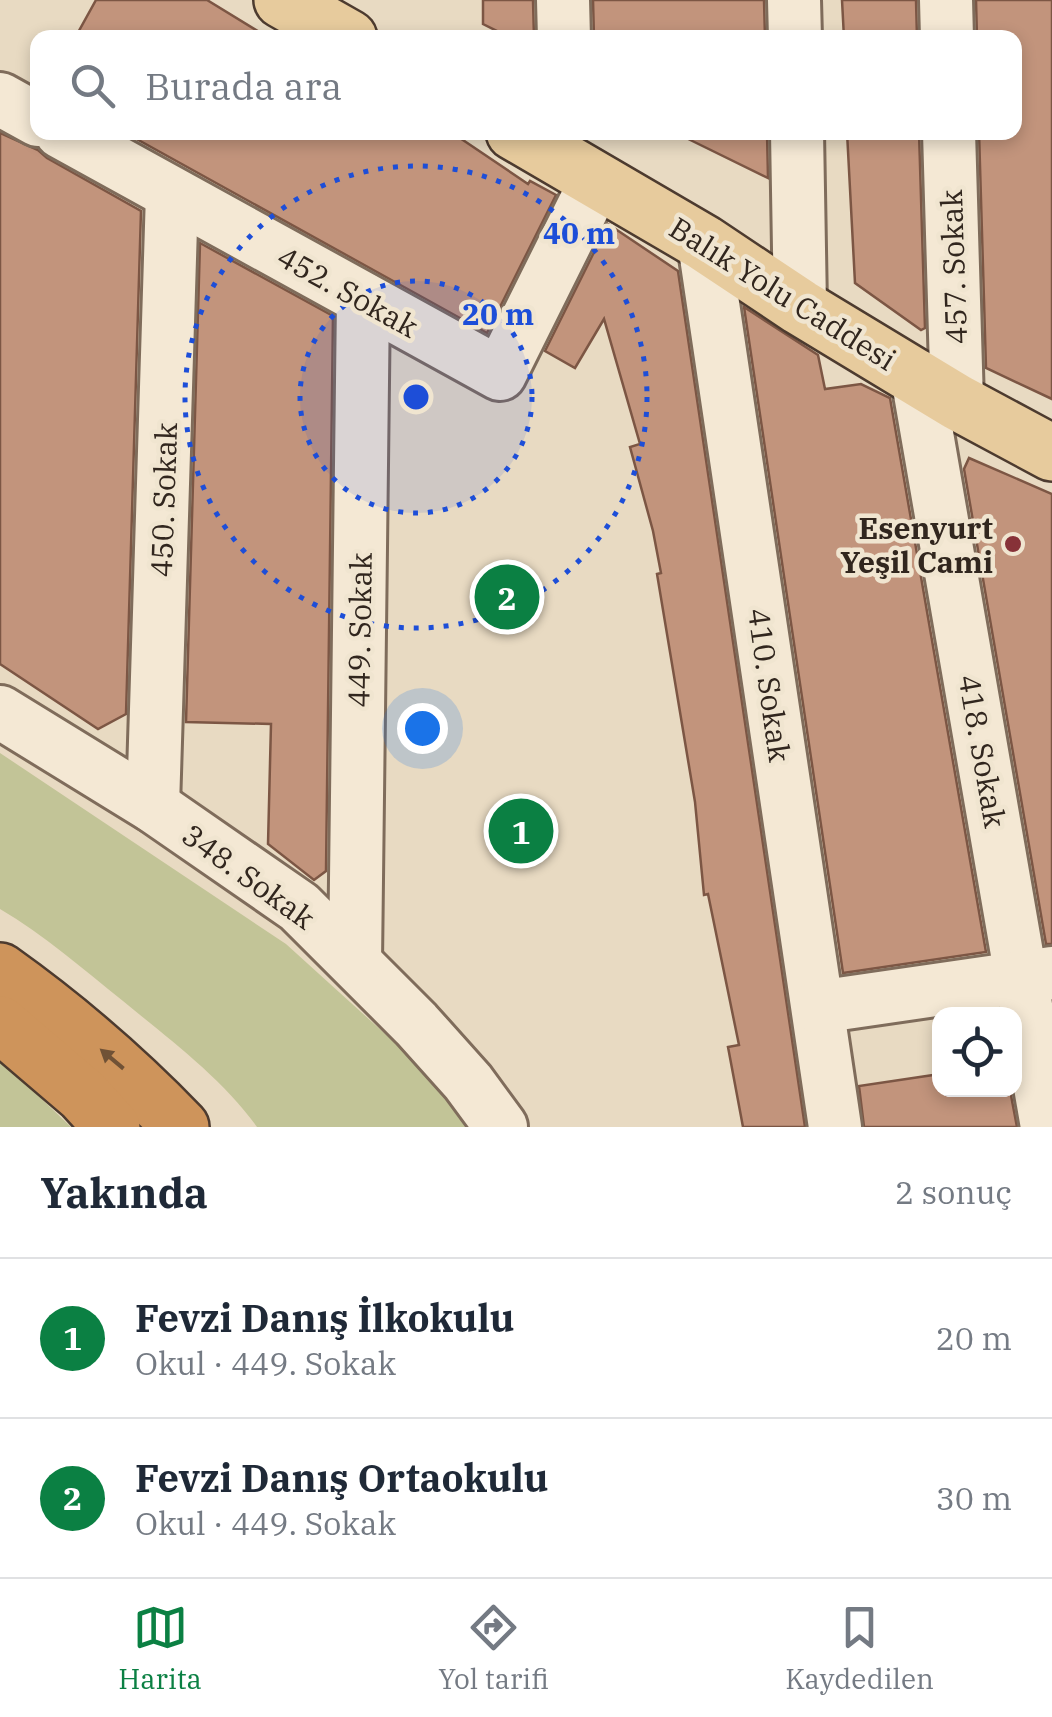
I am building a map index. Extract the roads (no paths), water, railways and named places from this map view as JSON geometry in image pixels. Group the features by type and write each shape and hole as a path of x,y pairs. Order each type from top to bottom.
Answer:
{"highway":[{"path":"0,970 126,1071 181,1127"},
{"path":"0,1024 82,1095 112,1127"}],"main road":[{"path":"282,0 335,30"},
{"name":"Balık Yolu Caddesi","path":"532,140 575,159 800,306 1052,453"}],"street":[{"path":"348,0 349,30"},
{"path":"564,0 564,30"},
{"path":"794,0 795,30"},
{"path":"946,0 947,30"},
{"path":"0,99 30,116"},
{"name":"452. Sokak","path":"74,140 500,374 575,159"},
{"path":"796,140 800,306"},
{"name":"457. Sokak","path":"937,389 950,140"},
{"name":"450. Sokak","path":"153,806 172,194"},
{"name":"410. Sokak","path":"704,243 835,1127"},
{"name":"449. Sokak","path":"356,962 363,299"},
{"name":"418. Sokak","path":"937,389 1038,976 1047,1127"},
{"name":"348. Sokak","path":"0,712 153,806 299,906 455,1068 501,1127"},
{"path":"818,1007 1038,976"}],"place":[{"name":"Esenyurt Yeşil Cami","path":"1013,544"},
{"name":"Fevzi Danış Ortaokulu","path":"507,597"},
{"name":"Fevzi Danış İlkokulu","path":"521,831"}]}
